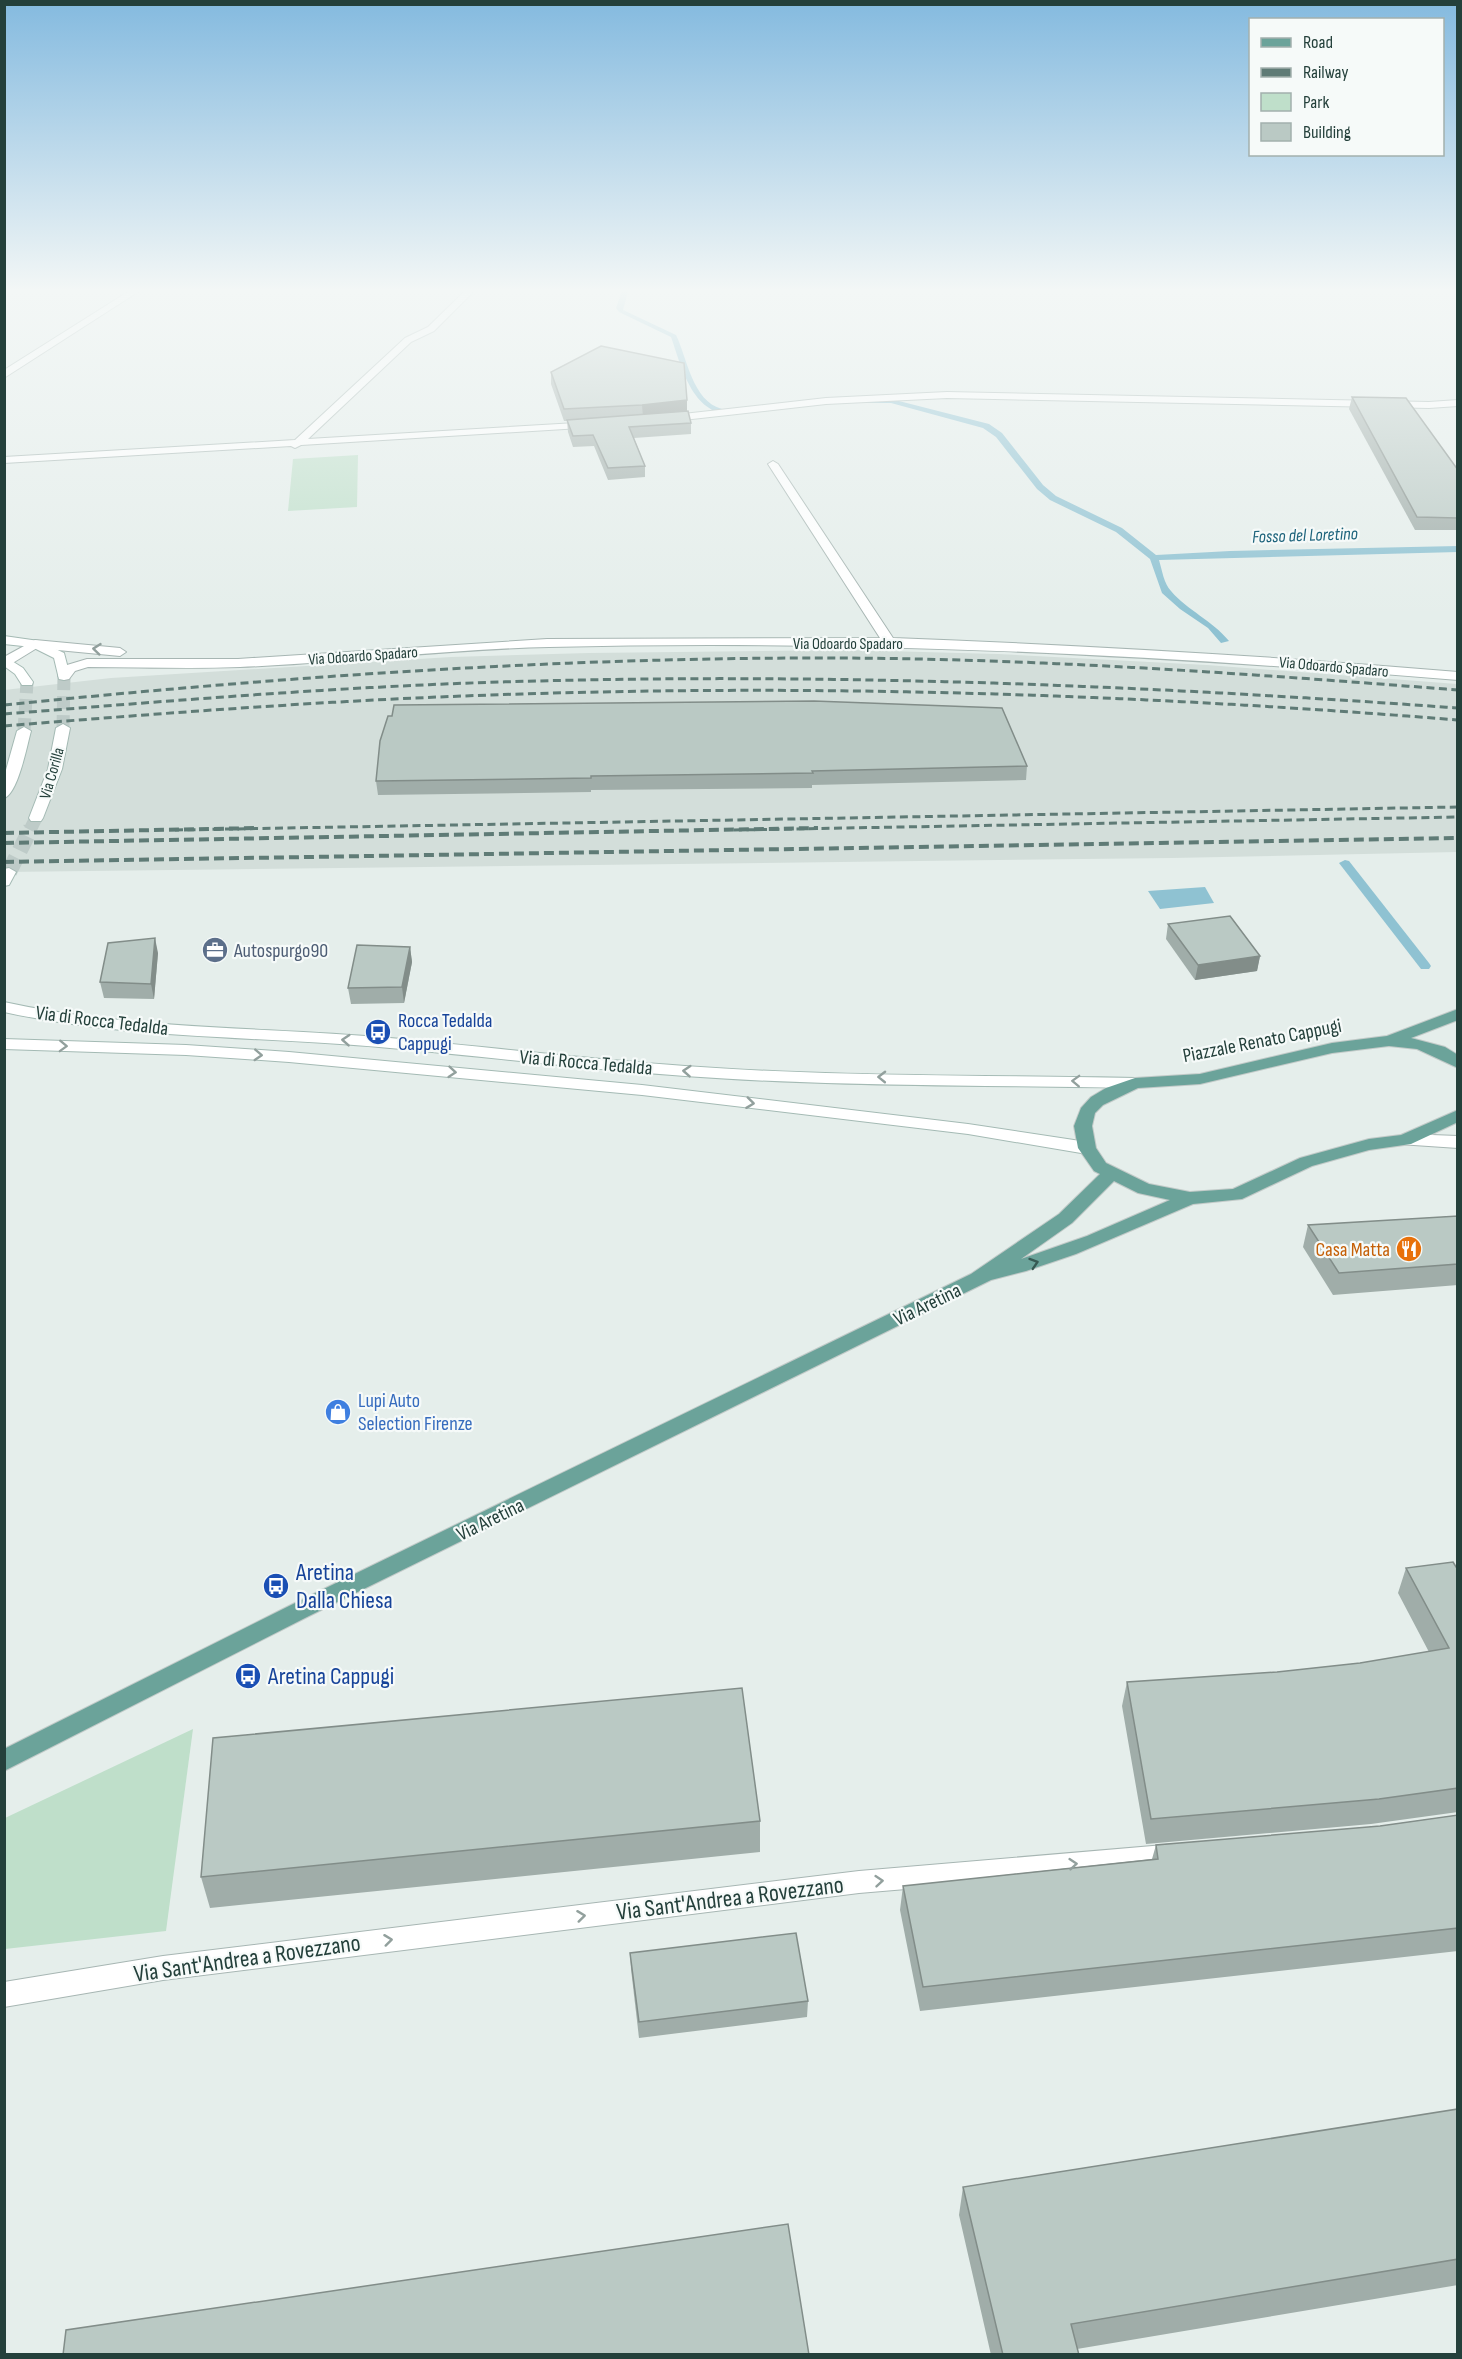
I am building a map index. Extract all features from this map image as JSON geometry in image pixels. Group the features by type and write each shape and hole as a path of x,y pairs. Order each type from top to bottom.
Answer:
{"main road":[{"path":"1389,1041 1458,1014"},
{"name":"Piazzale Renato Cappugi","path":"1087,1148 1083,1126 1088,1112 1097,1101 1135,1083 1200,1078 1332,1048 1389,1041 1419,1044 1439,1051 1458,1063"},
{"path":"1087,1148 1100,1167 1144,1188 1190,1198 1236,1195 1306,1162 1369,1145 1406,1140 1458,1115"},
{"name":"Via Aretina","path":"4,1761 301,1610 978,1279 1077,1210 1093,1196 1111,1173"},
{"name":"Via Aretina","path":"978,1279 1036,1262 1107,1236 1190,1198"}],"street":[{"path":"295,445 345,398"},
{"path":"655,420 826,401 885,398"},
{"path":"1096,398 1429,405 1458,403"},
{"path":"4,460 295,445 609,424"},
{"path":"773,464 889,642"},
{"path":"4,640 35,644"},
{"name":"Via Odoardo Spadaro","path":"35,644 60,656 64,676 71,668 87,663 238,663 547,643 889,642 1254,659 1458,676"},
{"path":"27,682 19,670 6,660 35,644"},
{"name":"Via Odoardo Spadaro","path":"35,644 238,663"},
{"name":"Via Corilla","path":"36,818 55,769 63,728"},
{"name":"Via Corilla","path":"4,794 13,773 24,731"},
{"name":"Via di Rocca Tedalda","path":"4,1007 55,1018 113,1025 376,1042 685,1071 764,1075 1135,1083"},
{"name":"Via di Rocca Tedalda","path":"4,1044 186,1050 290,1057 630,1089 968,1129 1087,1148"},
{"path":"1406,1140 1458,1142"},
{"name":"Via Sant'Andrea a Rovezzano","path":"4,1995 163,1968 860,1882 1205,1852"}],"shaded area":[{"path":"847,650 998,654 1207,665 1457,684 1457,852 1172,858 5,872 4,690 111,678 451,657"}],"green space":[{"path":"358,455 357,507 288,511 293,459"},
{"path":"193,1729 166,1931 5,1949 5,1818"}],"water":[{"path":"1205,887 1214,903 1160,909 1148,891"}],"building":[{"path":"560,398 687,398 687,400 642,405 564,409"},
{"path":"1353,398 1406,398 1458,470 1458,518 1417,517"},
{"path":"688,411 691,423 629,427 645,466 608,468 593,435 573,436 567,420"},
{"path":"814,701 1002,708 1027,766 812,771 813,773 376,781 380,741 388,716 392,716 394,705"},
{"path":"1230,916 1260,956 1198,965 1168,924"},
{"path":"155,938 151,984 100,982 108,943"},
{"path":"357,945 410,947 402,987 348,988"},
{"path":"1458,1216 1458,1264 1339,1273 1308,1225"},
{"path":"1453,1562 1458,1570 1458,1788 1379,1799 1151,1819 1127,1682 1277,1672 1360,1663 1449,1648 1406,1568"},
{"path":"742,1688 760,1821 201,1877 213,1738"},
{"path":"1458,1815 1458,1928 923,1987 903,1886 1158,1859 1156,1845 1380,1826"},
{"path":"796,1933 808,2001 639,2022 630,1953"},
{"path":"1458,2109 1458,2259 1071,2324 1079,2355 1003,2355 963,2187"},
{"path":"788,2224 809,2355 63,2355 66,2330"}],"waterway":[{"path":"702,398 709,406 720,411 733,412"},
{"path":"863,401 891,401 986,426 999,435 1040,487 1053,498 1119,530 1154,558"},
{"name":"Fosso del Loretino","path":"1154,558 1458,549"},
{"path":"1154,558 1165,591 1183,607 1211,626 1224,641"},
{"path":"1345,863 1425,966"}],"tunnel":[{"path":"63,728 64,676"},
{"path":"24,731 27,682"},
{"path":"9,872 36,818"}],"railway":[{"path":"4,705 203,686 402,672 700,659 882,658 1047,663 1212,672 1458,690"},
{"path":"4,714 404,686 652,679 998,683 1228,693 1458,708"},
{"path":"4,726 392,699 639,691 757,690 1108,698 1458,720"},
{"path":"175,830 1458,807"},
{"path":"734,830 1458,817"},
{"path":"4,833 259,828"},
{"path":"4,843 818,828"},
{"path":"4,862 1458,838"}],"place":[{"name":"Autospurgo90","path":"215,950"},
{"name":"Rocca Tedalda Cappugi","path":"378,1032"},
{"name":"Casa Matta","path":"1409,1249"},
{"name":"Lupi Auto Selection Firenze","path":"338,1412"},
{"name":"Aretina Dalla Chiesa","path":"276,1586"},
{"name":"Aretina Cappugi","path":"248,1676"}]}
